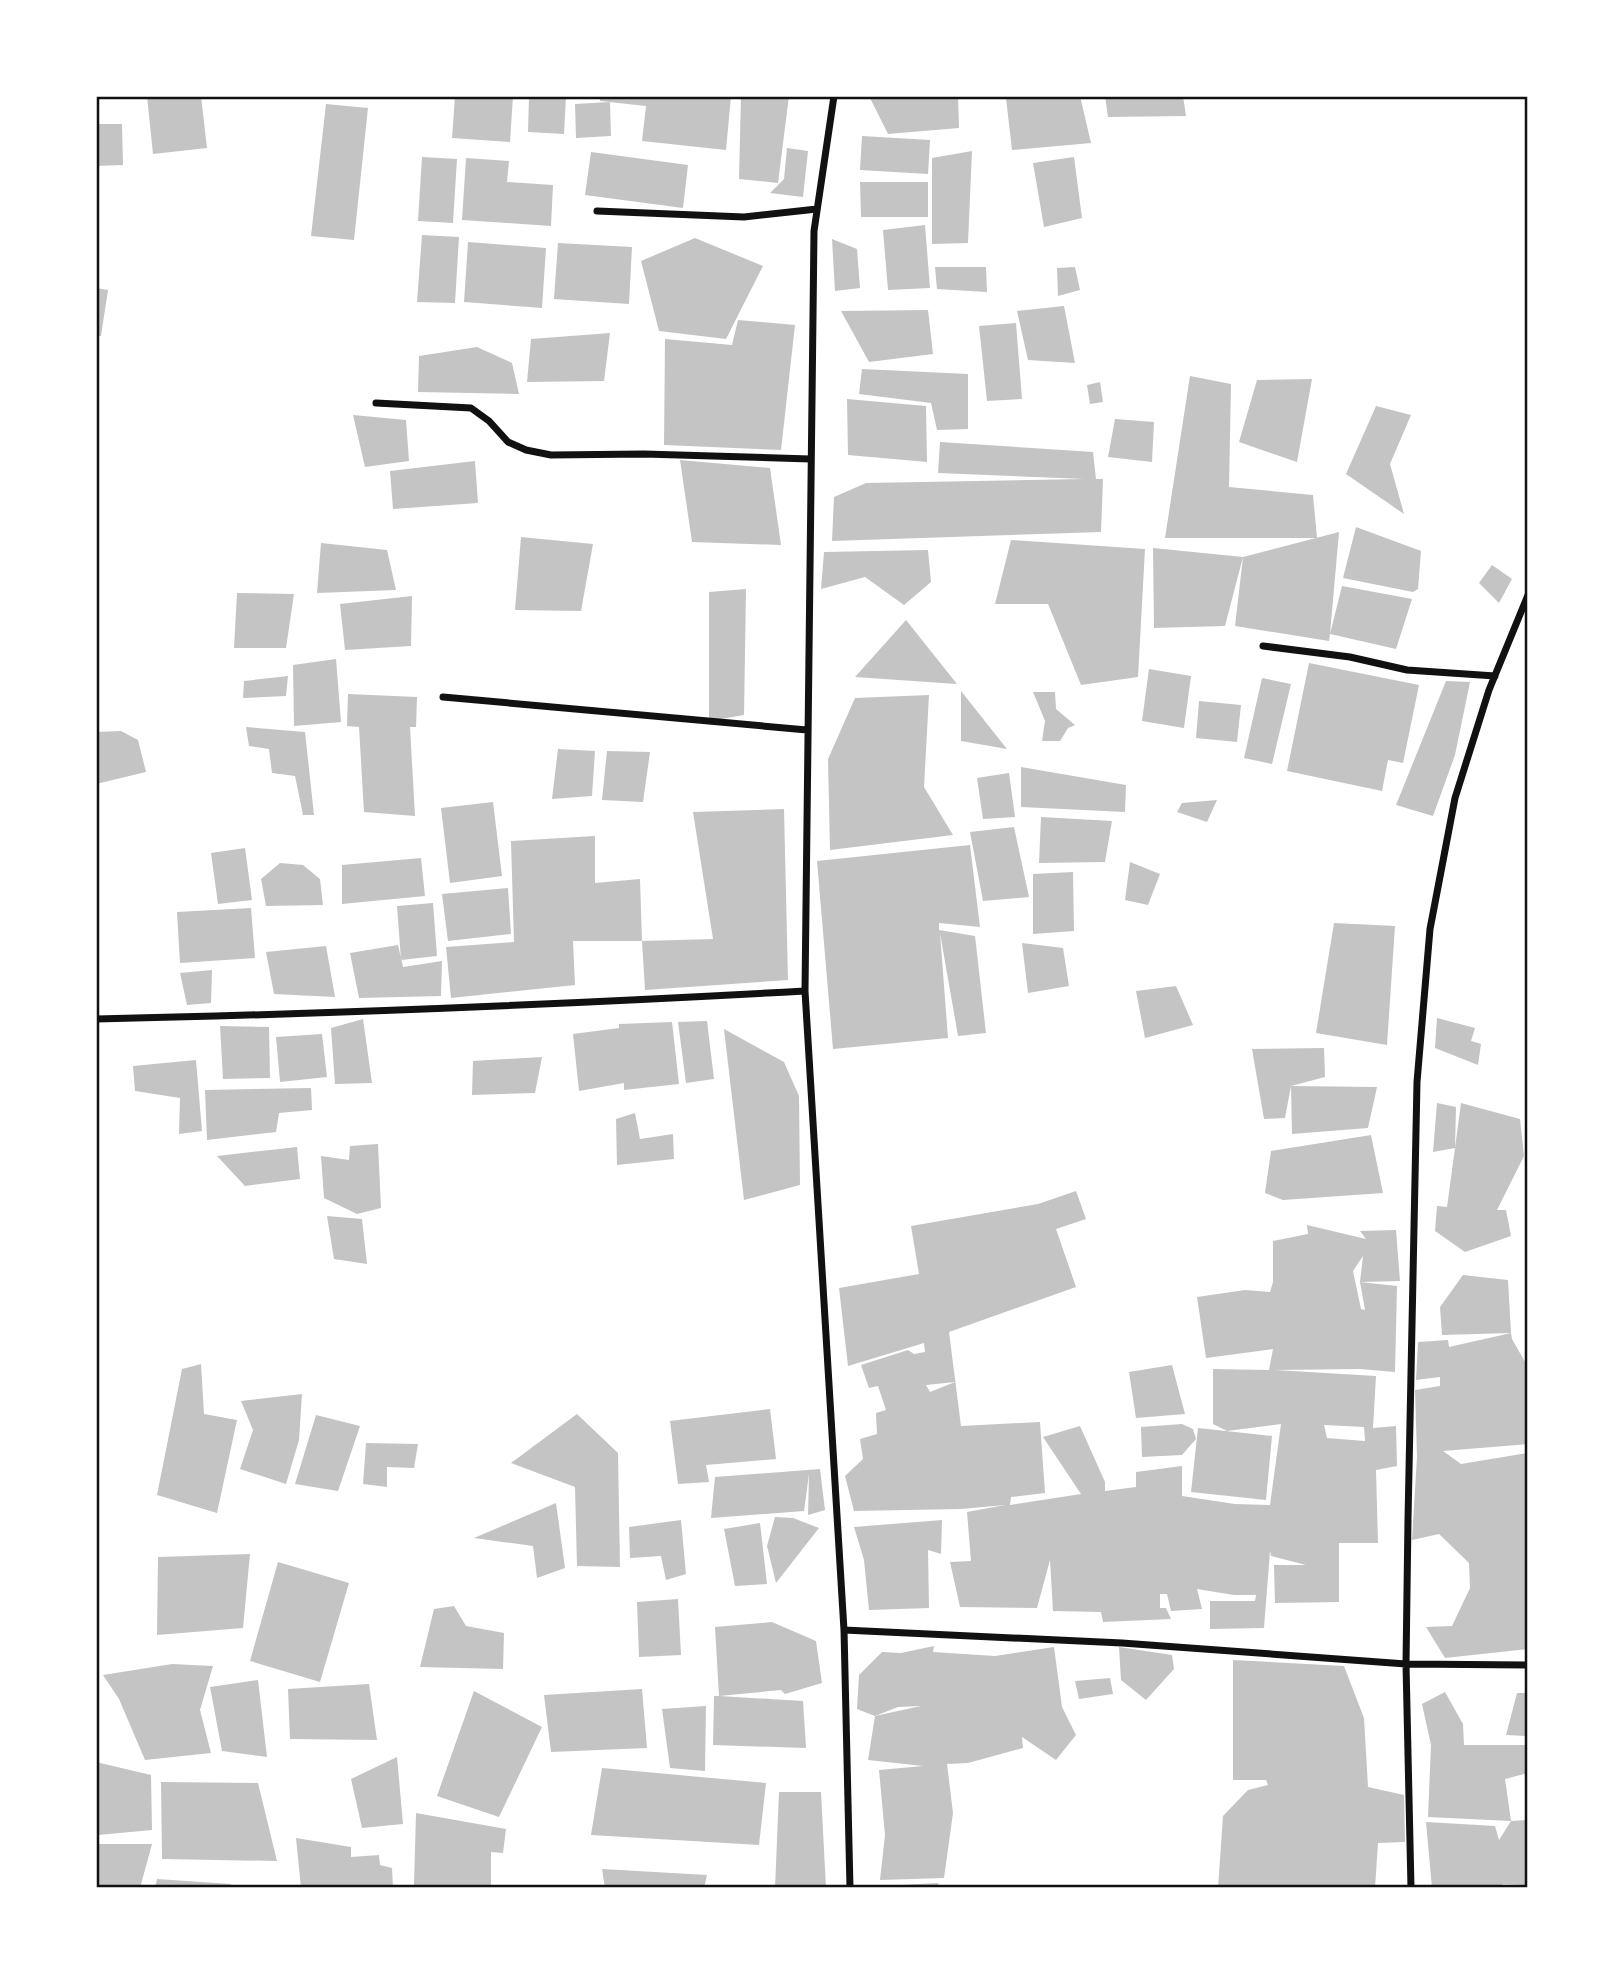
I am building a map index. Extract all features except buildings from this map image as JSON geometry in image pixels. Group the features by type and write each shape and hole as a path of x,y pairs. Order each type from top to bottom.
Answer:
{"street":[{"path":"834,96 814,231 804,992 844,1630 850,1888"},
{"path":"597,211 744,217 817,209"},
{"path":"376,403 471,408 489,421 508,442 526,450 551,455 644,454 810,459"},
{"path":"1412,1888 1406,1664 1417,1082 1430,929 1455,798 1495,676 1528,595"},
{"path":"1263,646 1350,657 1407,670 1495,676"},
{"path":"443,697 807,730"},
{"path":"96,1019 274,1016 804,992"},
{"path":"844,1630 1122,1643 1406,1664 1528,1665"}]}
